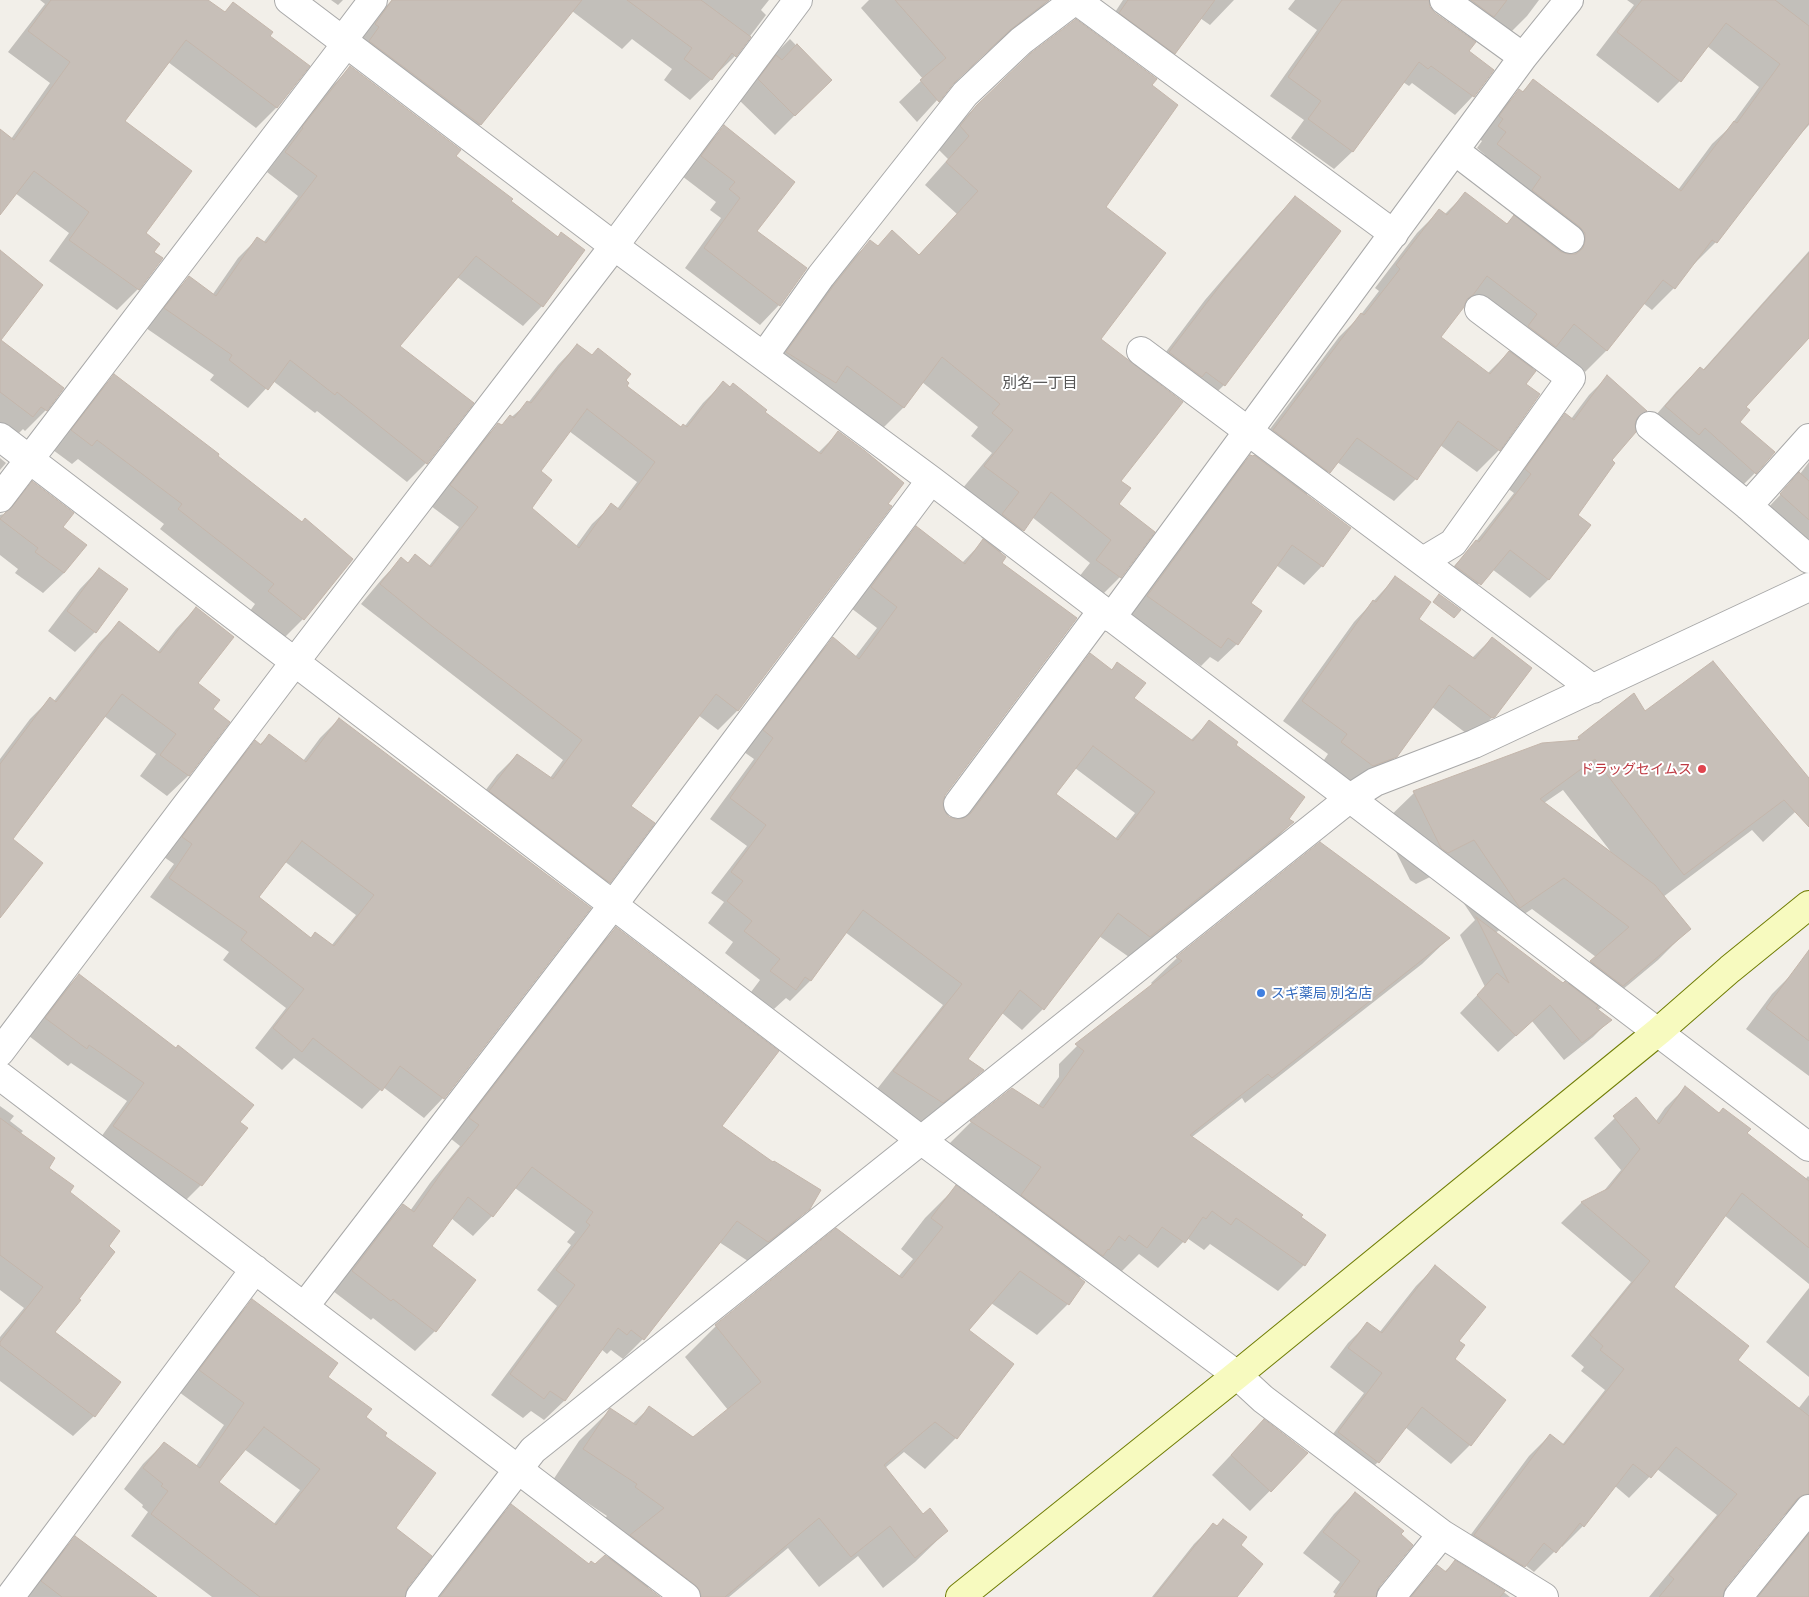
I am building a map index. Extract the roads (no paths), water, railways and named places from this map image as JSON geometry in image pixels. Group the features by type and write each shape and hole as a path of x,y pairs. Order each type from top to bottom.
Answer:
{"street":[{"path":"288,0 614,246 931,480 1659,1031 1809,1147"},
{"path":"0,498 344,43 373,0"},
{"path":"0,1052 294,663 614,246 798,0"},
{"path":"764,356 821,276 964,94 1022,41 1076,0 1394,234"},
{"path":"1444,0 1523,57"},
{"path":"958,804 1250,431 1523,57 1569,0"},
{"path":"1455,151 1570,238"},
{"path":"1423,561 1452,543 1571,378 1479,309"},
{"path":"1140,351 1250,431 1593,689"},
{"path":"1650,426 1748,506 1809,559"},
{"path":"0,437 921,1140 1237,1375 1263,1399 1442,1534 1544,1597"},
{"path":"1748,506 1809,438"},
{"path":"304,1307 612,905 931,480"},
{"path":"420,1597 518,1468 534,1450 1350,798 1375,782 1474,744 1809,587"},
{"path":"960,1597 1237,1375 1659,1031 1730,969 1809,905"},
{"path":"0,1076 686,1597"},
{"path":"10,1597 255,1269"},
{"path":"1738,1597 1809,1509"},
{"path":"1391,1597 1442,1534"}],"place":[{"name":"ドラッグセイムス","path":"1702,769"},
{"name":"スギ薬局 別名店","path":"1261,993"}],"district":[{"name":"別名一丁目","path":"1040,383"}]}
